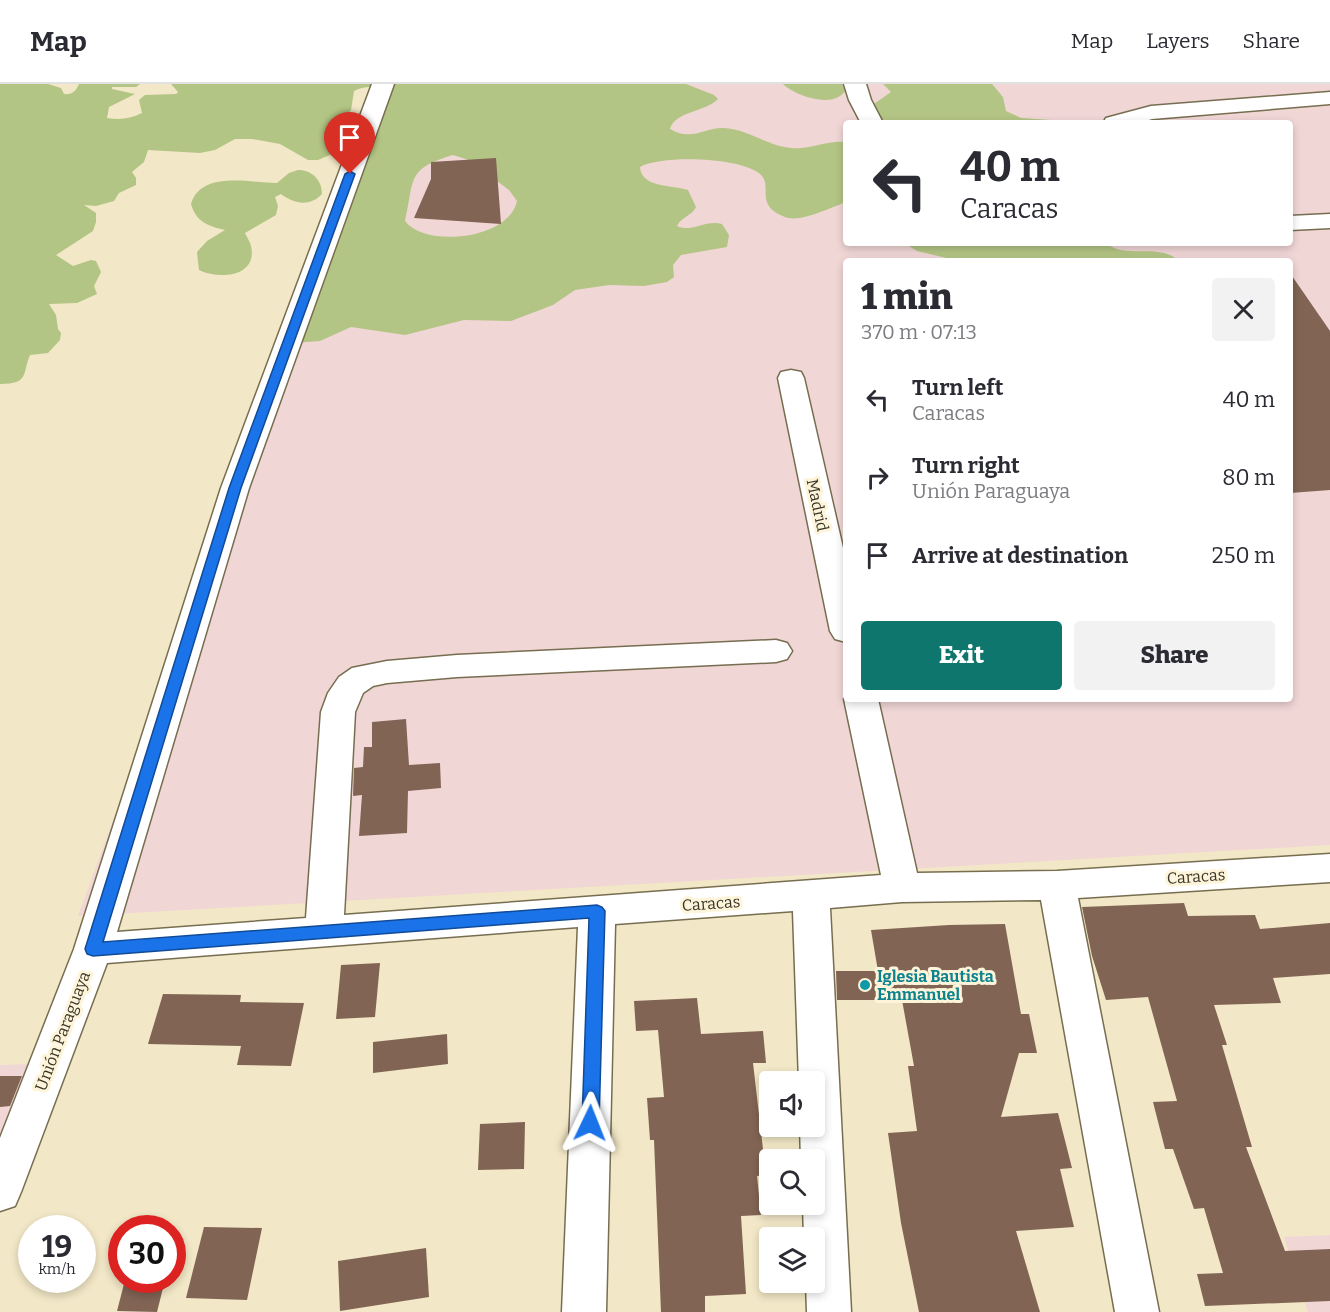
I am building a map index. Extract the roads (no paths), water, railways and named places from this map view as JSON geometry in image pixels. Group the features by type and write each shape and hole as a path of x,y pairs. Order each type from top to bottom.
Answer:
{"street":[{"name":"Unión Paraguaya","path":"3,1178 93,949 235,488 383,84"},
{"path":"855,84 870,120"},
{"path":"1125,120 1151,113 1330,98"},
{"path":"1293,223 1330,221"},
{"name":"Madrid","path":"790,378 843,617"},
{"path":"324,932 338,712 344,693 364,676 457,666 776,651"},
{"path":"862,702 902,888"},
{"name":"Caracas","path":"93,949 902,888 1058,885 1330,868"},
{"path":"1058,885 1137,1312"},
{"path":"811,896 829,1312"},
{"path":"584,1312 597,911"}],"place":[{"name":"Iglesia Bautista Emmanuel","path":"865,985"}]}
